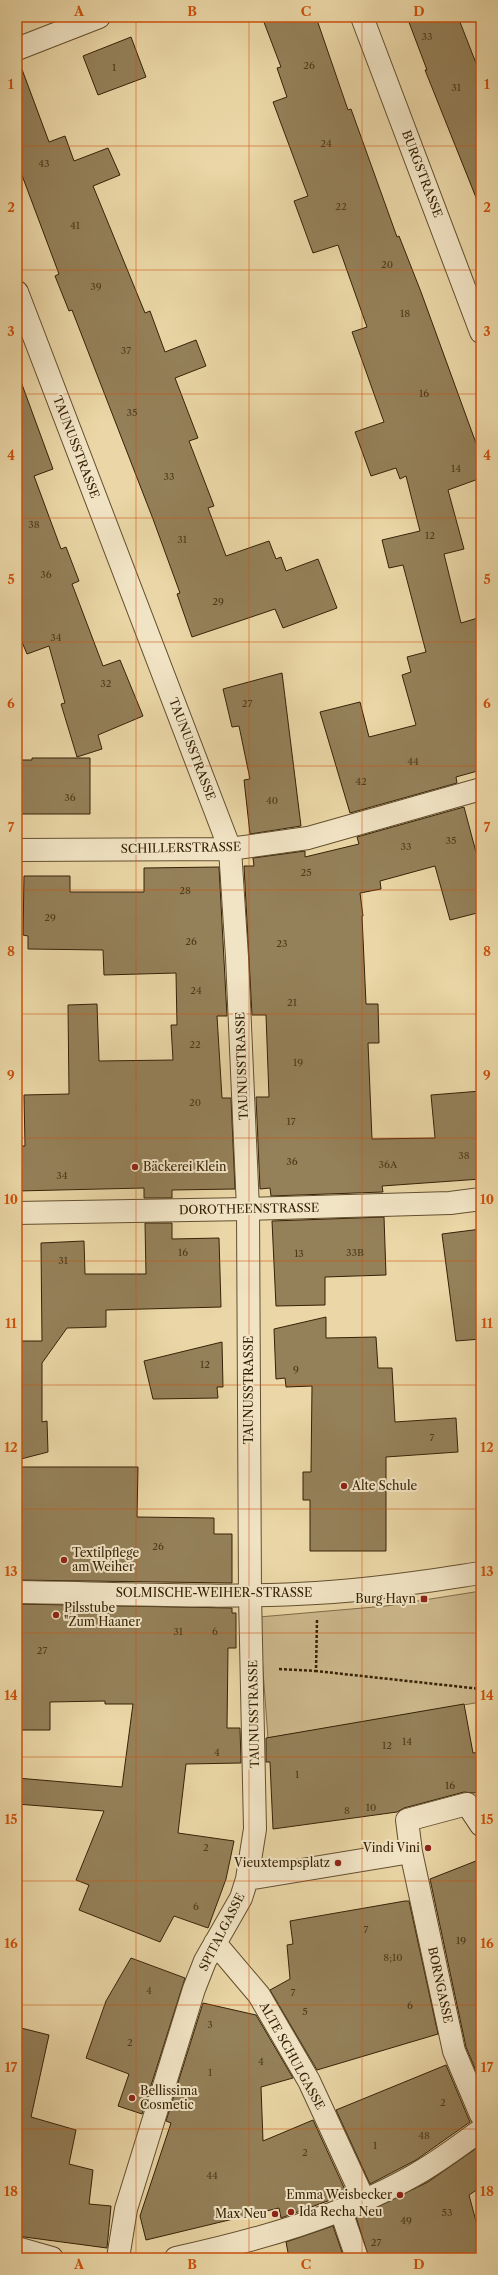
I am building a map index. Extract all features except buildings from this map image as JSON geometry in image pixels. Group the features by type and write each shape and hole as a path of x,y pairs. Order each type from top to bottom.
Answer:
{"street":[{"path":"17,48 99,17"},
{"name":"BURGSTRASSE","path":"362,17 481,332"},
{"name":"TAUNUSSTRASSE","path":"18,295 230,849 237,957 248,1209 250,1595 253,1667 255,1829 248,1879"},
{"name":"SCHILLERSTRASSE","path":"17,850 230,849 308,838 481,789"},
{"name":"DOROTHEENSTRASSE","path":"17,1213 248,1209 450,1202 481,1199"},
{"name":"SOLMISCHE-WEIHER-STRASSE","path":"17,1592 250,1595 317,1593 426,1581 481,1573"},
{"path":"411,1852 408,1820 466,1804 481,1824"},
{"name":"SPITALGASSE","path":"118,2258 128,2201 194,1989 216,1943 235,1911 248,1879 411,1852"},
{"name":"BORNGASSE","path":"411,1852 454,2051 481,2115"},
{"name":"ALTE SCHULGASSE","path":"216,1943 259,1995 309,2081 364,2200"},
{"path":"176,2258 228,2246 341,2211 413,2176 481,2130"},
{"path":"341,2211 357,2258"},
{"path":"17,2248 52,2258"}],"path":[{"path":"316,1671 317,1593"},
{"path":"253,1667 316,1671 481,1689"}],"shaded area":[{"path":"481,1591 481,1702 268,1738 259,1617 386,1606"}],"place":[{"name":"Bäckerei Klein","path":"135,1167"},
{"name":"Alte Schule","path":"344,1486"},
{"name":"Textilpflege am Weiher","path":"64,1560"},
{"name":"Burg Hayn","path":"424,1599"},
{"name":"Pilsstube \"Zum Haaner","path":"56,1615"},
{"name":"Vindi Vini","path":"428,1848"},
{"name":"Vieuxtempsplatz","path":"338,1863"},
{"name":"Bellissima Cosmetic","path":"132,2098"},
{"name":"Emma Weisbecker","path":"400,2195"},
{"name":"Ida Recha Neu","path":"291,2212"},
{"name":"Max Neu","path":"275,2214"}]}
